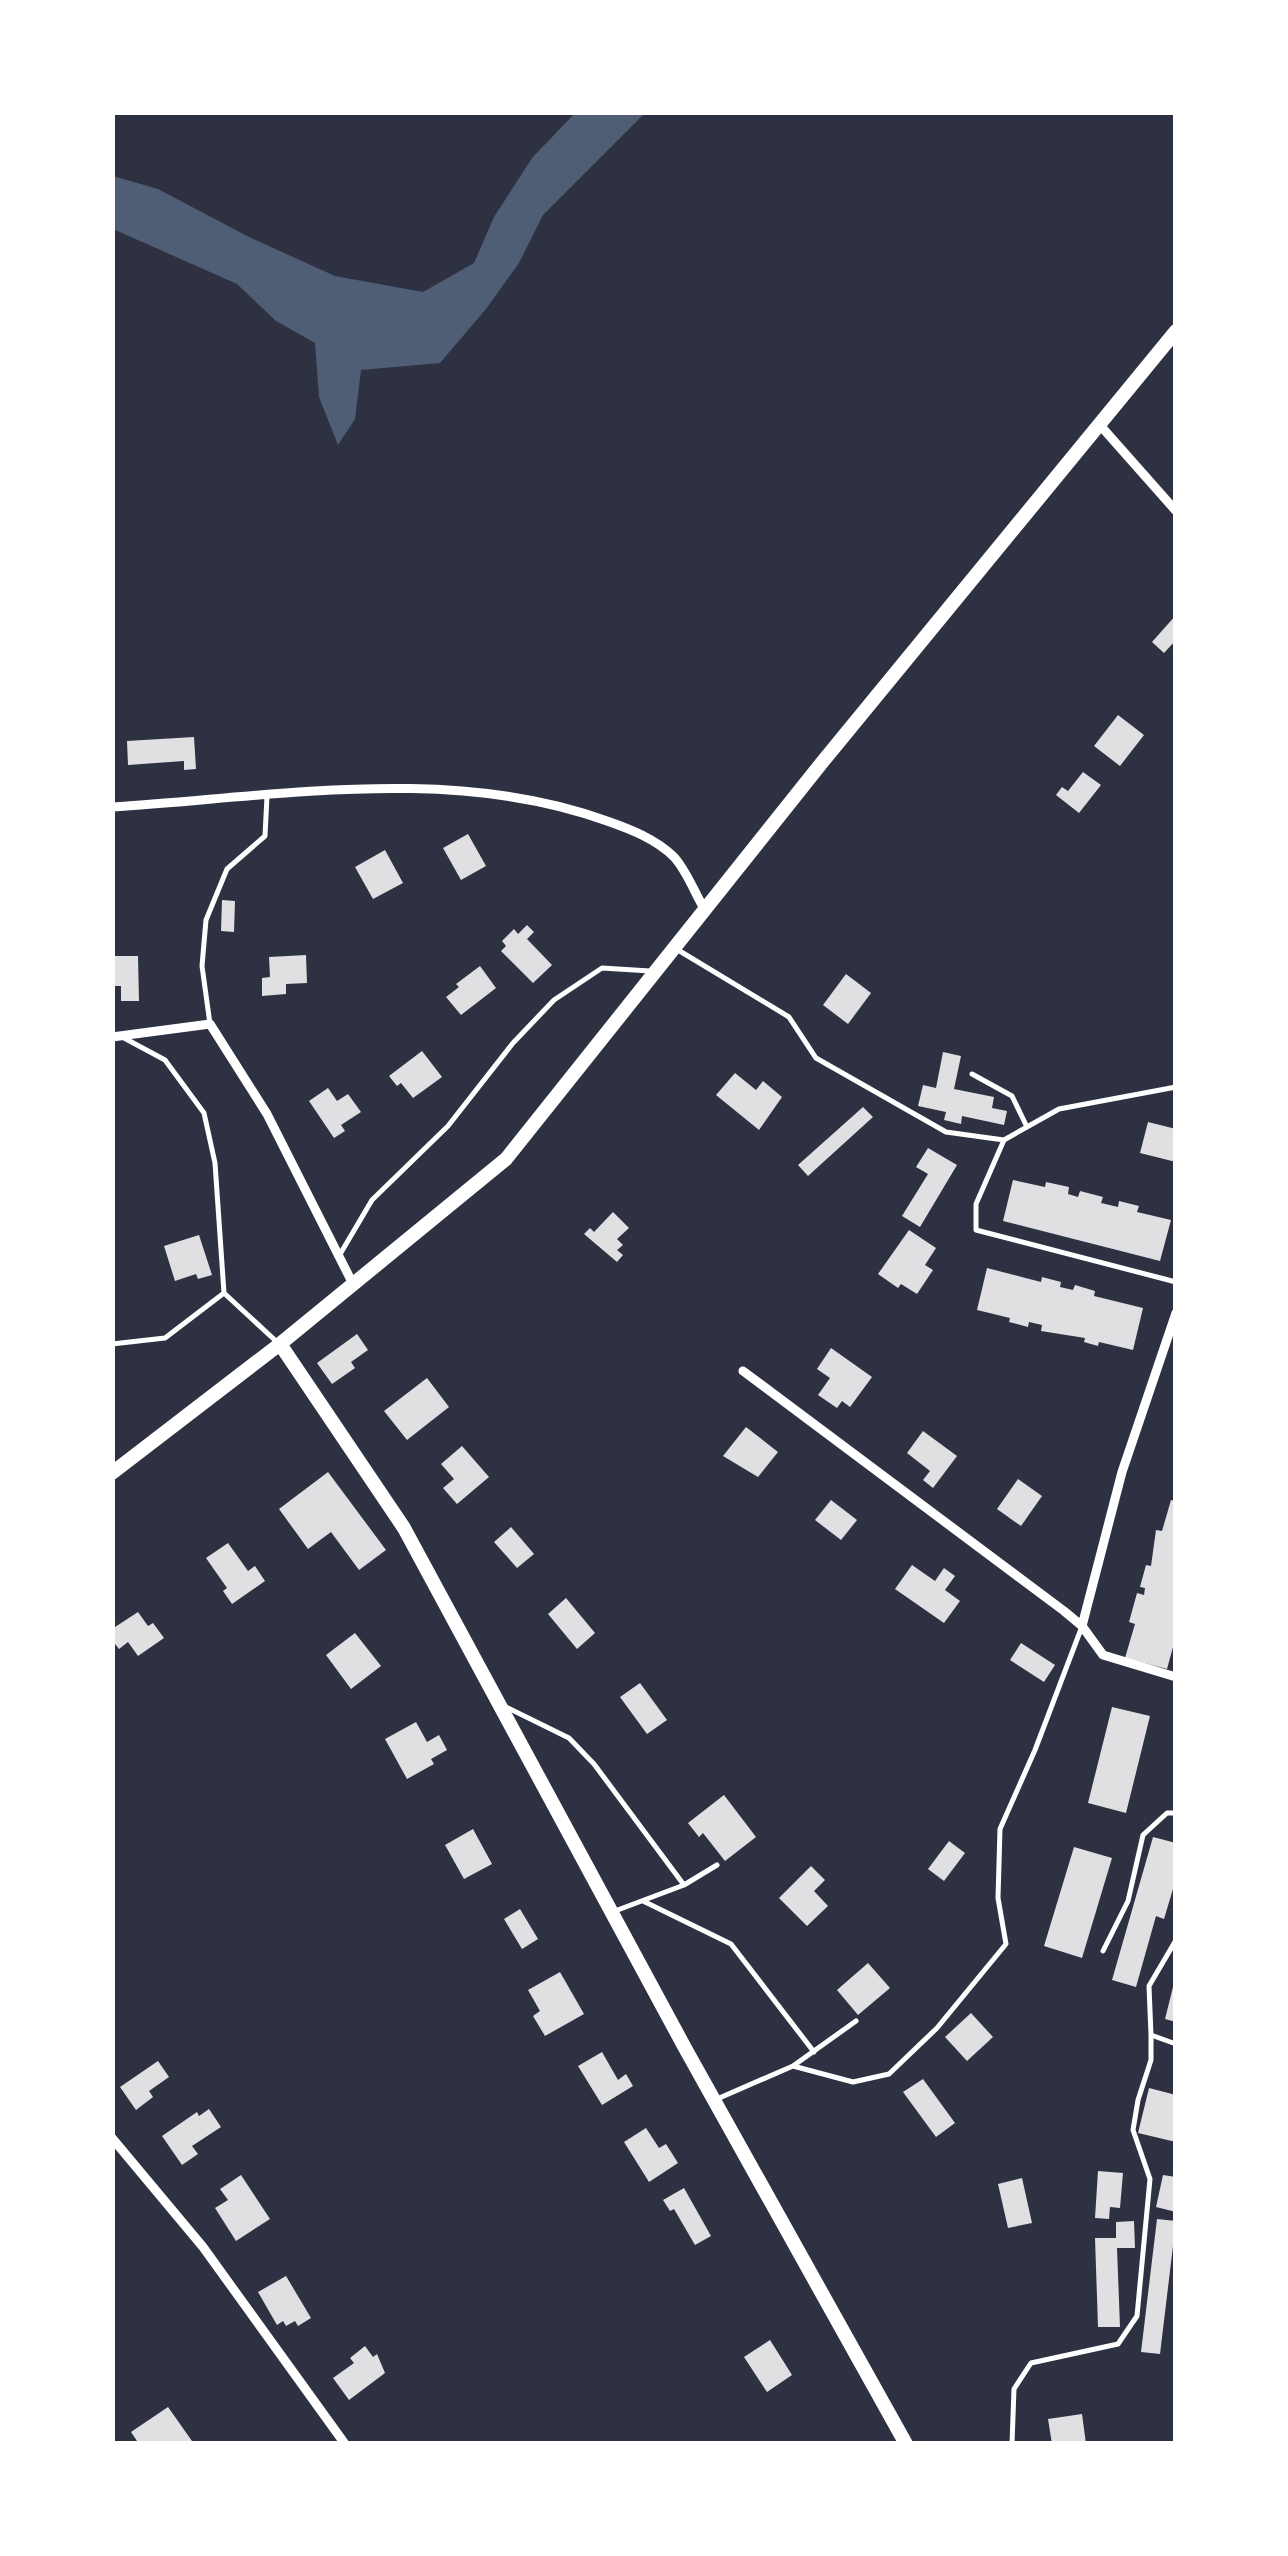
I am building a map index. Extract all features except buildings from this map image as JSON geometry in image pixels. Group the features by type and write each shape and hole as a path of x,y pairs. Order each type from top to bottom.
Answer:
{"main road":[{"path":"112,1472 280,1344 506,1159 824,760 1176,331"},
{"path":"280,1344 404,1528 906,2444"}],"street":[{"path":"1099,424 1176,511"},
{"path":"112,807 324,791 448,790 569,807 636,831 674,858 704,910"},
{"path":"117,1037 210,1024 267,1114 354,1284"},
{"path":"1082,1626 1122,1472 1176,1313"},
{"path":"743,1371 1064,1611 1082,1626 1103,1655 1176,1677"},
{"path":"114,2142 203,2247 346,2444"}],"lane":[{"path":"210,1024 202,966 206,920 227,869 264,836 267,796"},
{"path":"674,948 789,1017 816,1058 946,1132 1004,1140"},
{"path":"339,1256 372,1200 448,1126 513,1043 554,1000 602,968 656,972"},
{"path":"117,1037 165,1060 204,1113 215,1163 224,1293 280,1344"},
{"path":"972,1074 1012,1096 1027,1127"},
{"path":"1176,1087 1059,1109 1004,1140 976,1204 976,1230 1176,1282"},
{"path":"112,1344 165,1338 224,1293"},
{"path":"794,2066 853,2082 889,2074 937,2028 1006,1944 998,1898 1000,1829 1082,1626"},
{"path":"499,1704 568,1738 594,1764 684,1885"},
{"path":"1102,1951 1128,1901 1144,1835 1167,1813 1176,1813"},
{"path":"612,1912 684,1885 716,1865"},
{"path":"644,1901 731,1944 814,2052"},
{"path":"1012,2444 1014,2389 1031,2363 1118,2344 1137,2316 1150,2179 1133,2130 1151,2060 1150,1986 1175,1939"},
{"path":"715,2100 794,2066 856,2021"},
{"path":"1152,2036 1176,2044"}],"water":[{"path":"576,112 645,113 543,215 519,263 440,363 361,370 355,419 338,445 319,397 315,343 276,321 237,284 113,229 113,176 158,189 335,276 423,292 474,263 494,217 532,158"}]}
